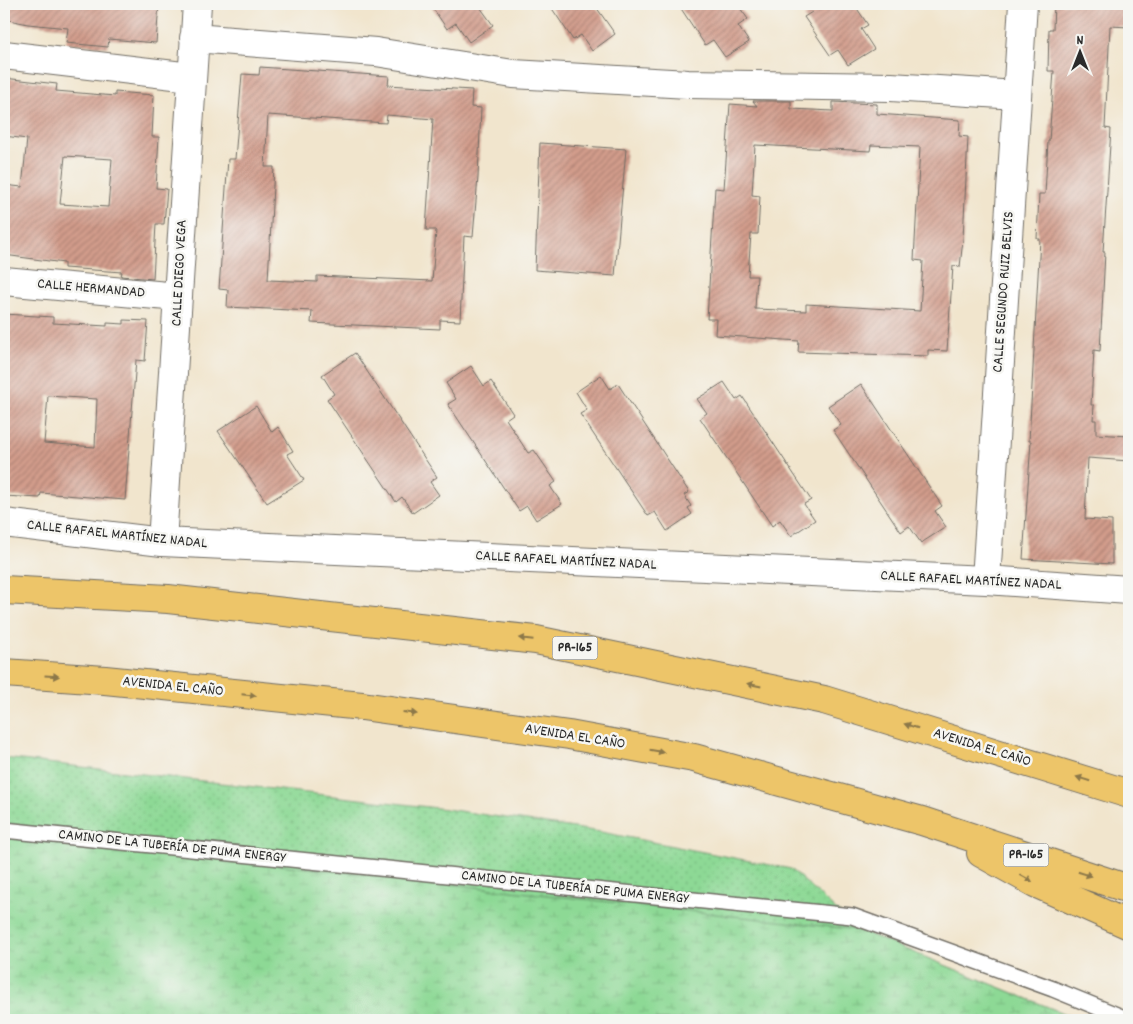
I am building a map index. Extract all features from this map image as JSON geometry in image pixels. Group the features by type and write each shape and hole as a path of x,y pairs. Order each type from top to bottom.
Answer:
{"highway":[{"name":"AVENIDA EL CAÑO","path":"4,590 168,599 536,640 824,700 1129,794"},
{"name":"AVENIDA EL CAÑO","path":"4,673 105,680 362,706 569,735 694,758 922,821 1129,889"},
{"path":"922,821 1035,883 1129,925"}],"street":[{"name":"CALLE DIEGO VEGA","path":"162,542 197,4"},
{"name":"CALLE SEGUNDO RUIZ BELVIS","path":"986,580 1023,4"},
{"path":"194,38 376,52 513,74 688,84 891,87 1017,95"},
{"path":"4,55 191,77"},
{"name":"CALLE HERMANDAD","path":"4,281 178,297"},
{"name":"CALLE RAFAEL MARTÍNEZ NADAL","path":"4,523 162,542 986,580 1129,590"}],"lane":[{"name":"CAMINO DE LA TUBERÍA DE PUMA ENERGY","path":"4,830 852,916 1053,989 1129,1020"}],"green space":[{"path":"4,758 446,809 601,832 791,869 858,930 1080,1020 4,1020"},
{"path":"4,834 858,930 1080,1020 4,1020"}],"building":[{"path":"4,4 159,4 156,43 109,39 108,47 66,43 68,28 28,24 4,19"},
{"path":"430,4 485,4 480,7 493,25 469,42 456,23 447,29"},
{"path":"549,4 594,4 615,34 592,51 581,35 573,40"},
{"path":"678,4 737,4 748,19 738,26 749,42 725,57 713,40 705,45"},
{"path":"807,4 854,4 868,25 861,29 874,49 848,65 838,50 830,55 804,17 812,12"},
{"path":"1054,4 1129,4 1129,27 1110,26 1105,128 1111,129 1103,252 1105,252 1100,351 1094,350 1091,405 1094,405 1093,420 1096,420 1096,434 1129,436 1129,461 1088,458 1085,519 1112,521 1112,564 1023,559 1031,441 1029,441 1040,239 1037,239 1039,194 1045,194 1054,71 1048,71 1049,29 1053,29"},
{"path":"260,67 389,76 388,85 472,90 471,107 481,108 478,177 473,237 464,236 460,321 440,320 440,329 311,323 312,311 227,307 228,290 219,289 228,159 235,159 242,74 259,75","holes":["268,115 386,123 387,115 433,119 426,230 436,230 432,281 317,276 317,282 268,280 274,167 265,167"]},
{"path":"4,78 57,84 56,91 115,96 115,92 154,95 152,137 159,137 156,188 167,189 164,224 156,224 153,279 121,276 122,272 64,268 64,263 4,255 4,185 22,187 27,139 4,136","holes":["65,156 112,159 108,207 60,204"]},
{"path":"753,101 791,101 791,109 833,111 833,102 877,104 877,114 960,120 959,136 968,137 963,239 960,267 953,266 947,351 928,350 928,356 798,352 799,341 715,335 716,319 707,319 715,188 724,189 730,104 757,106","holes":["755,145 870,151 871,145 920,147 914,260 923,261 920,311 806,304 806,311 755,309 757,276 748,276 751,234 758,234 760,196 752,195"]},
{"path":"540,143 626,149 615,276 535,270"},
{"path":"4,314 53,317 53,323 107,326 107,323 124,324 124,320 148,321 145,361 136,360 125,500 41,493 40,498 4,496","holes":["48,396 97,399 95,447 44,443"]},
{"path":"355,353 437,477 430,482 439,495 413,513 402,497 396,502 327,399 334,394 322,375"},
{"path":"471,366 484,386 491,381 513,414 506,419 528,453 534,450 556,482 550,486 562,504 536,520 527,506 519,511 448,404 456,399 446,383"},
{"path":"601,375 610,389 618,384 689,492 684,495 691,506 688,508 692,514 667,531 655,512 648,516 580,414 587,410 576,392"},
{"path":"724,382 736,400 742,396 811,500 804,504 815,520 791,536 780,520 772,526 700,418 707,413 697,399"},
{"path":"861,384 942,506 935,511 946,527 921,543 909,526 901,532 833,430 841,425 828,406"},
{"path":"256,406 272,432 278,427 293,451 287,454 304,480 267,503 218,431"}]}
